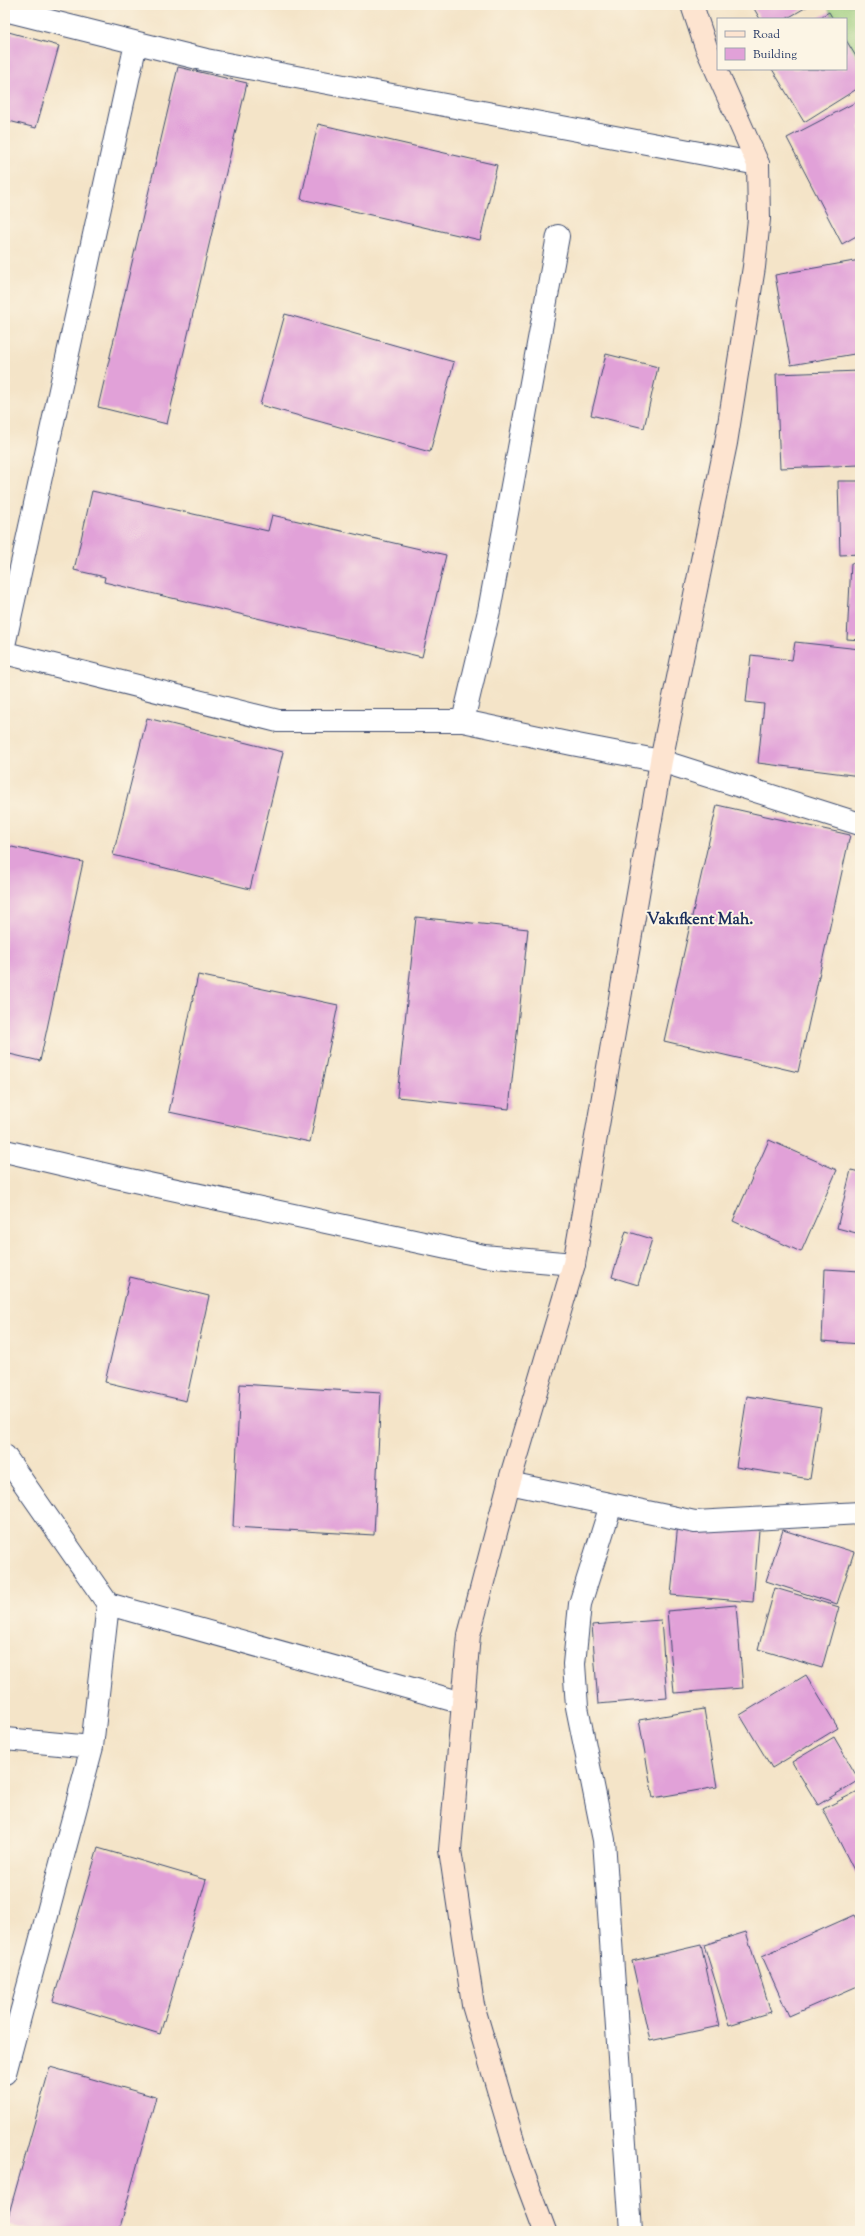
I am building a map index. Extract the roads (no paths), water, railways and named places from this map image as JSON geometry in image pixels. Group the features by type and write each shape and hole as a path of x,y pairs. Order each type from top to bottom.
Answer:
{"street":[{"path":"545,2231 520,2168 473,2006 450,1850 469,1635 509,1483 574,1264 661,761 726,443 754,266 759,219 758,164 706,47 692,5"},
{"path":"5,10 206,60 758,164"},
{"path":"5,641 136,42"},
{"path":"463,721 489,611 558,236"},
{"path":"5,653 278,721 463,721 661,761 860,824"},
{"path":"5,1151 116,1177 484,1256 574,1264"},
{"path":"5,1456 108,1604 463,1702"},
{"path":"509,1483 695,1522 860,1513"},
{"path":"611,1504 580,1604 574,1664 578,1707 604,1840 631,2231"},
{"path":"5,2073 92,1747 108,1604"},
{"path":"5,1739 92,1747"}],"district":[{"name":"Vakıfkent Mah.","path":"700,920"}]}
